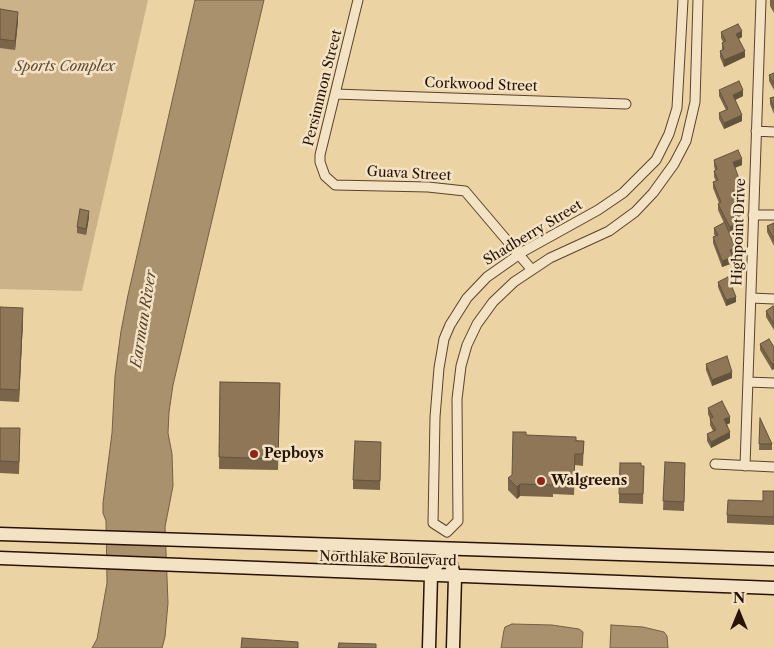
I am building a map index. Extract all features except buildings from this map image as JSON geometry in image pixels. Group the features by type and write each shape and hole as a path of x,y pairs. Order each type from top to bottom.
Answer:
{"main road":[{"name":"Northlake Boulevard","path":"0,534 774,559"},
{"path":"429,648 431,575 446,548"},
{"path":"446,548 455,576 453,648"},
{"name":"Northlake Boulevard","path":"0,558 774,588"}],"street":[{"name":"Persimmon Street","path":"330,181 322,169 320,155 358,0"},
{"name":"Shadberry Street","path":"447,532 433,523 435,417 439,368 444,339 450,325 467,298 487,277 520,254 598,210 623,193 656,160 664,146 677,108 683,0"},
{"path":"446,548 447,532 458,521 457,399 461,366 467,345 477,324 493,302 514,282 550,258 609,231 635,212 653,193 674,164 686,141 695,102 698,0"},
{"name":"Highpoint Drive","path":"745,466 761,0"},
{"name":"Corkwood Street","path":"335,94 626,104"},
{"path":"756,131 774,132"},
{"name":"Guava Street","path":"330,181 335,185 428,187 465,191 532,270"},
{"path":"753,214 774,215"},
{"path":"751,298 774,299"},
{"path":"748,382 774,383"},
{"path":"715,464 774,467"}],"green space":[{"name":"Sports Complex","path":"0,0 148,0 82,291 0,289"}],"water":[{"name":"Earman River","path":"195,0 264,0 173,385 168,433 172,454 173,486 165,527 168,603 165,637 162,648 92,648 97,639 107,583 106,521 103,513 103,503 112,433 115,376 121,331"},
{"path":"512,624 552,625 579,629 583,632 582,648 501,648 505,627"},
{"path":"611,625 643,627 664,632 667,636 668,648 610,648"}],"place":[{"name":"Pepboys","path":"254,454"},
{"name":"Walgreens","path":"541,481"}]}
